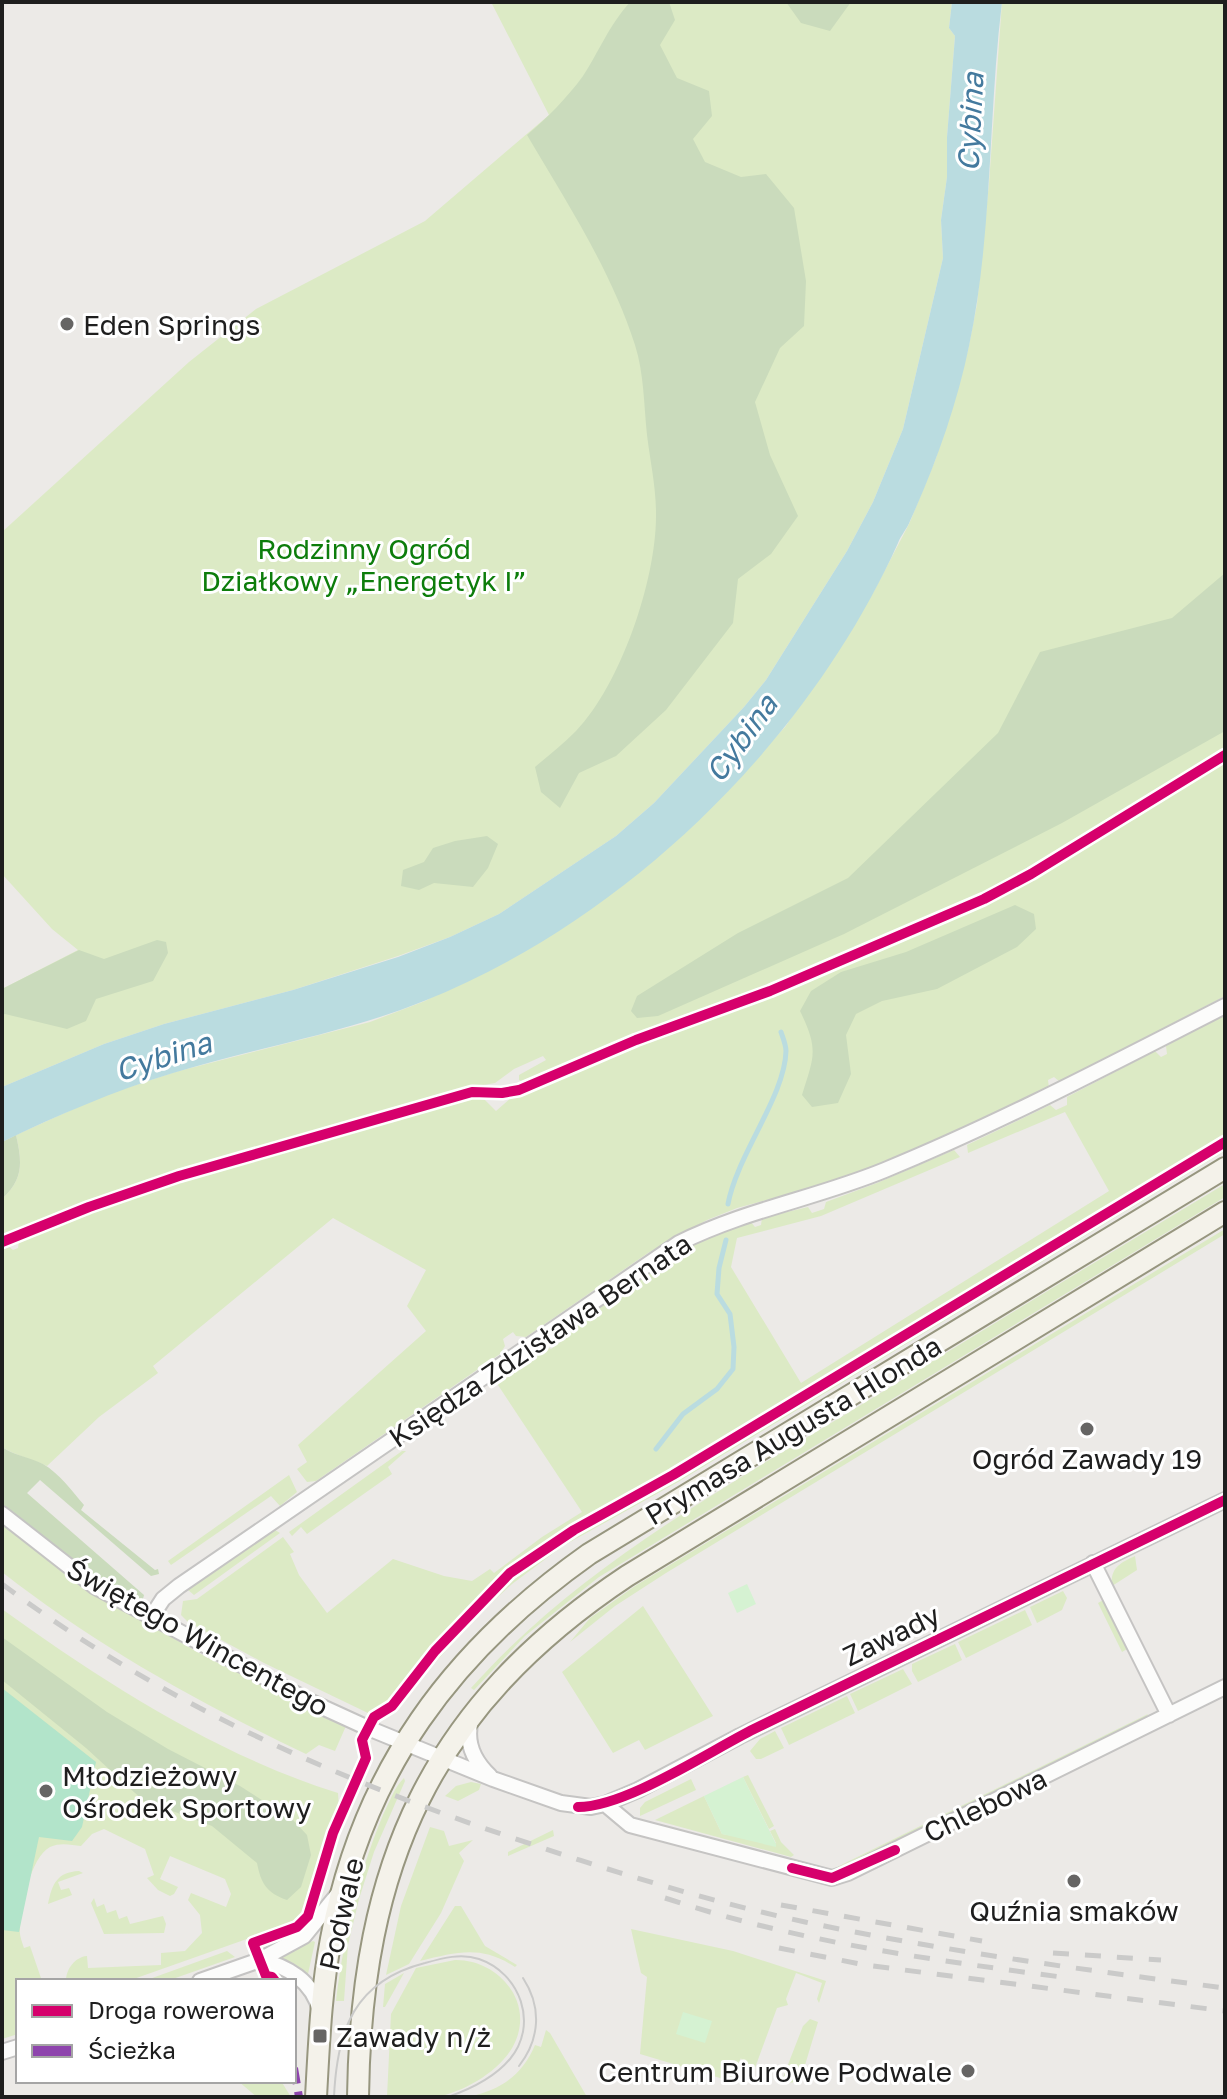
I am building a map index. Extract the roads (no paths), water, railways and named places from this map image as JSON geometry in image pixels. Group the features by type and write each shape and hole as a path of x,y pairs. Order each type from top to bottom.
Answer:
{"main road":[{"name":"Prymasa Augusta Hlonda","path":"405,1742 446,1684 490,1635 541,1589 589,1554 1225,1168"},
{"name":"Prymasa Augusta Hlonda","path":"442,1759 477,1707 545,1636 616,1583 1225,1212"},
{"name":"Podwale","path":"316,2097 327,1960 343,1887 369,1812 405,1742"},
{"name":"Podwale","path":"358,2097 362,2006 380,1902 402,1839 442,1759"}],"street":[{"name":"Księdza Zdzisława Bernata","path":"152,1616 163,1599 179,1586 679,1243 727,1221 833,1190 921,1155 1060,1091 1225,1006"},
{"name":"Zawady","path":"405,1742 493,1779 568,1805 591,1807 605,1804 1225,1500"},
{"name":"Świętego Wincentego","path":"2,1514 76,1574 309,1701 405,1742"},
{"path":"1093,1563 1169,1715"},
{"name":"Chlebowa","path":"605,1804 630,1825 825,1878 843,1875 1225,1687"},
{"path":"477,1707 469,1725 470,1745 476,1761 493,1779"},
{"path":"206,1979 260,1960 304,1936 343,1887"},
{"path":"260,1960 288,1969 301,1980 318,2004 322,2020"}],"water":[{"name":"Cybina","path":"952,2 1002,2 982,261 964,368 944,435 909,524 860,616 815,687 762,754 704,816 640,873 571,923 499,966 393,1013 173,1073 65,1113 2,1142 2,1087 104,1044 164,1024 293,990 398,957 499,914 616,836 654,803 744,707 766,680 847,551 873,502 903,429 943,258 941,220 947,177 955,36 949,28"}],"waterway":[{"path":"728,1204 733,1185 784,1068 786,1049 781,1032"},
{"path":"656,1449 683,1414 717,1389 733,1369 730,1314 717,1294 726,1240"}],"tram line":[{"path":"334,2097 345,2030 366,1996 381,1982 401,1971 445,1958 472,1957 493,1966 514,1988 521,2001 523,2031 519,2045 504,2065 482,2082 448,2097"},
{"path":"519,2066 531,2045 536,2023 533,2000 523,1978"}],"railway":[{"path":"2,1584 127,1668 257,1737 392,1795 567,1856 736,1906 805,1922 1014,1959 1225,1988"},
{"path":"665,1898 765,1927 865,1948 1069,1978"},
{"path":"781,1905 982,1941"},
{"path":"779,1948 865,1965 1225,2011"},
{"path":"1053,1953 1161,1960"}],"place":[{"name":"Eden Springs","path":"67,324"},
{"name":"Ogród Zawady 19","path":"1087,1429"},
{"name":"Młodzieżowy Ośrodek Sportowy","path":"46,1791"},
{"name":"Quźnia smaków","path":"1074,1881"},
{"name":"Zawady n/ż","path":"320,2036"},
{"name":"Centrum Biurowe Podwale","path":"968,2071"}],"park label":[{"name":"Rodzinny Ogród Działkowy „Energetyk I”","path":"364,564"}]}
